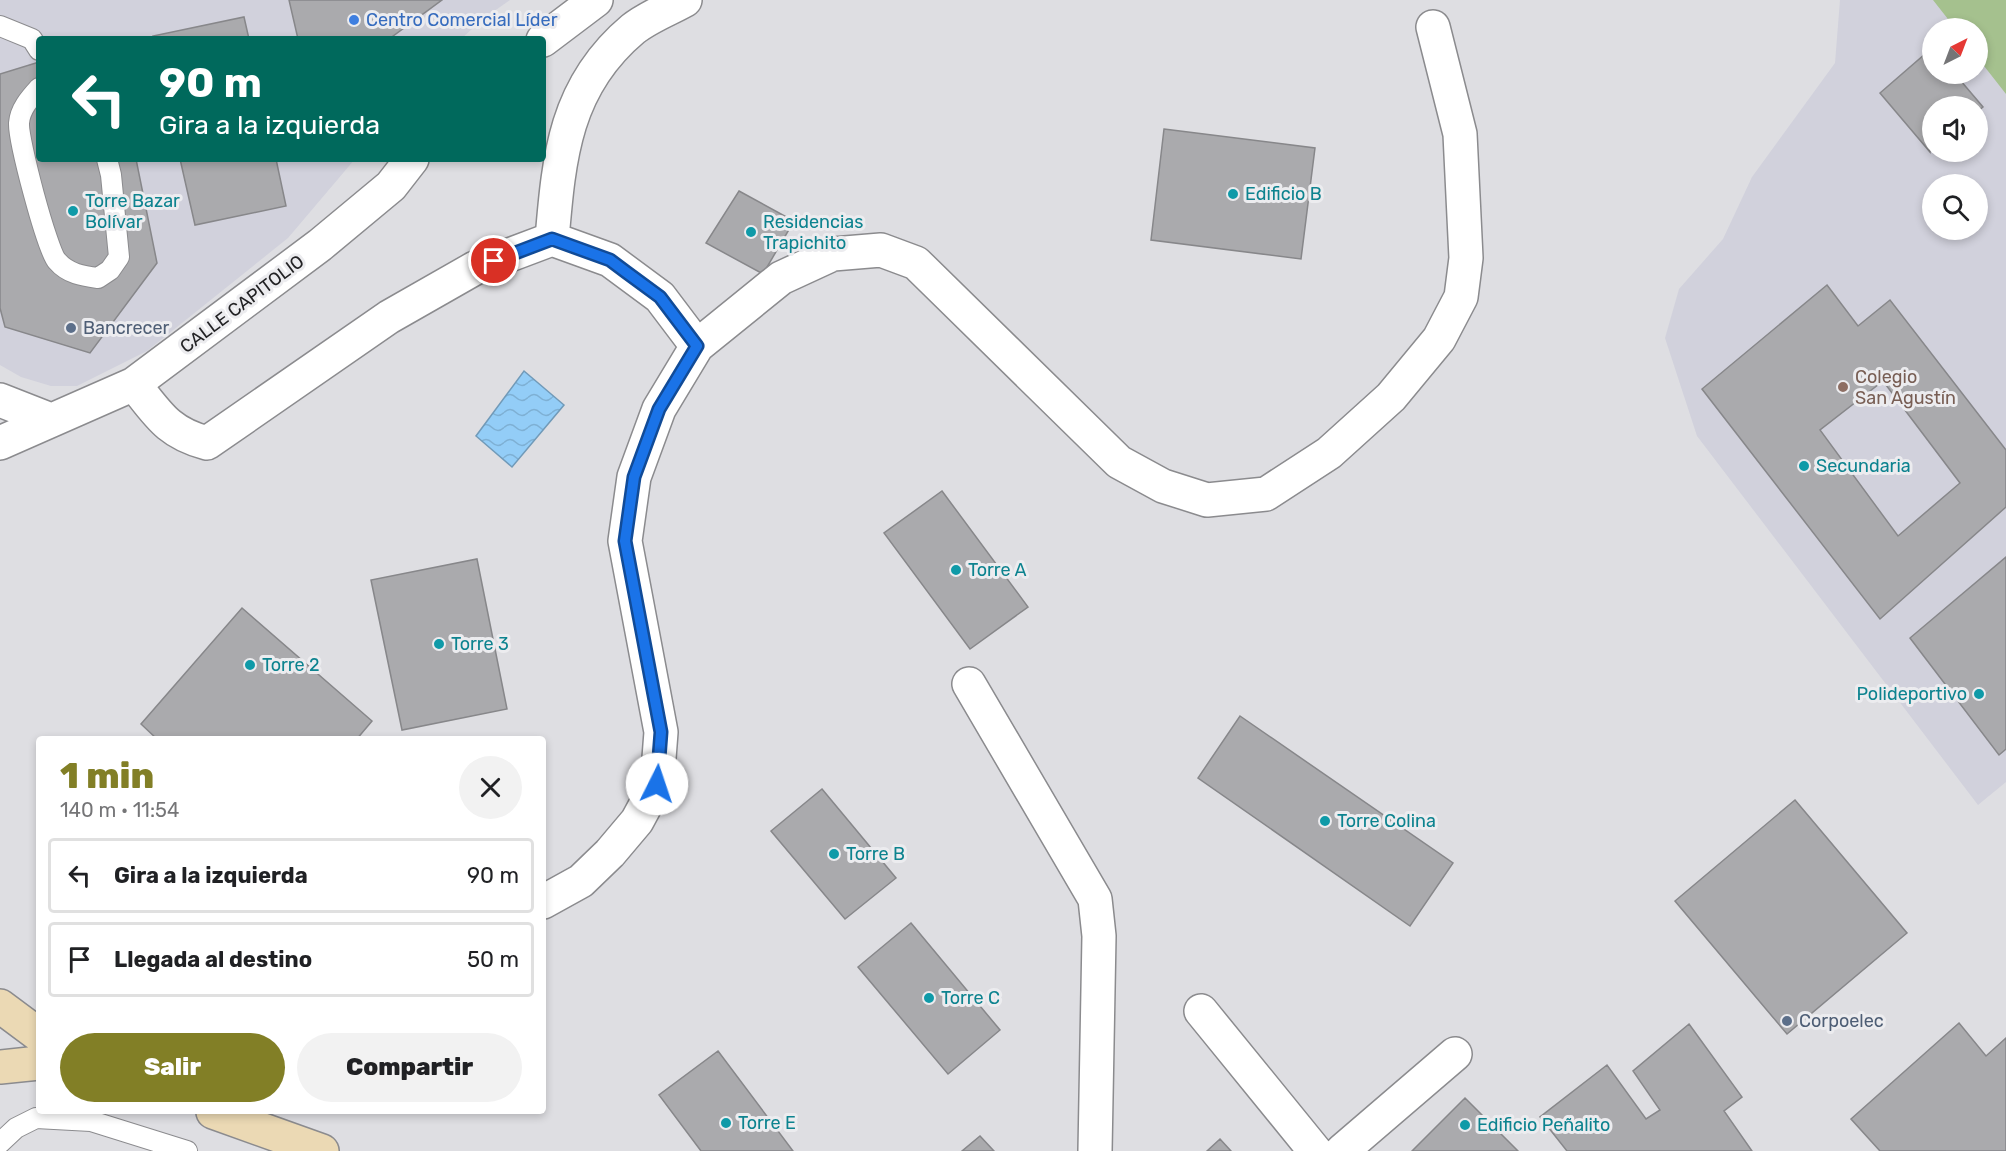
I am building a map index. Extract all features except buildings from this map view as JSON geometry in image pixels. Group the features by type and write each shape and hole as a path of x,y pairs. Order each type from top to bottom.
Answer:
{"street":[{"path":"546,38 596,0"},
{"path":"552,239 558,166 570,117 598,63 634,27 685,0"},
{"path":"546,900 580,881 610,854 637,821 657,784 661,732 625,541 634,477 659,409 697,346 781,278 833,254 880,250 916,263 1119,462 1162,486 1207,500 1266,494 1329,453 1391,397 1439,339 1461,297 1466,258 1460,134 1432,27"},
{"name":"CALLE CAPITOLIO","path":"0,443 134,384 320,245 391,186 410,162"},
{"path":"134,384 168,426 186,438 207,443 388,317 475,268 552,239 610,260 660,297 697,346"},
{"path":"0,400 51,420"},
{"path":"969,684 1095,899 1100,936 1095,1151"},
{"path":"0,1006 36,1033"},
{"path":"1201,1011 1315,1151"},
{"path":"1342,1151 1455,1054"},
{"path":"0,1067 36,1063"},
{"path":"219,1114 322,1151"}],"lane":[{"path":"0,26 32,39 36,45"},
{"path":"36,91 26,102 19,124 36,204 56,260 78,276 98,278 110,270 119,257 111,175 107,162"},
{"path":"0,1143 16,1128 36,1118 91,1121 187,1151"}],"shaded area":[{"path":"0,0 510,0 464,36 36,36 36,162 352,162 288,238 147,351 77,386 51,386 21,377 0,365"},
{"name":"Colegio San Agustín","path":"1840,0 2006,0 2006,782 1978,805 1697,436 1665,338 1679,289 1723,239 1752,177 1835,63"}],"green space":[{"path":"1933,0 2006,0 2006,94 1988,71 1988,18 1947,18"}],"water":[{"path":"524,371 564,405 512,467 476,436"}],"place":[{"name":"Centro Comercial Líder","path":"354,20"},
{"name":"Edificio B","path":"1233,194"},
{"name":"Torre Bazar Bolívar","path":"73,211"},
{"name":"Residencias Trapichito","path":"751,232"},
{"name":"Bancrecer","path":"71,328"},
{"name":"Colegio San Agustín","path":"1843,387"},
{"name":"Secundaria","path":"1804,466"},
{"name":"Torre A","path":"956,570"},
{"name":"Torre 3","path":"439,644"},
{"name":"Torre 2","path":"250,665"},
{"name":"Polideportivo","path":"1979,694"},
{"name":"Torre Colina","path":"1325,821"},
{"name":"Torre B","path":"834,854"},
{"name":"Torre C","path":"929,998"},
{"name":"Corpoelec","path":"1787,1021"},
{"name":"Torre E","path":"726,1123"},
{"name":"Edificio Peñalito","path":"1465,1125"}],"route":[{"path":"494,261 552,239 610,260 660,297 697,346 659,409 634,477 625,541 661,732 657,784"}]}
